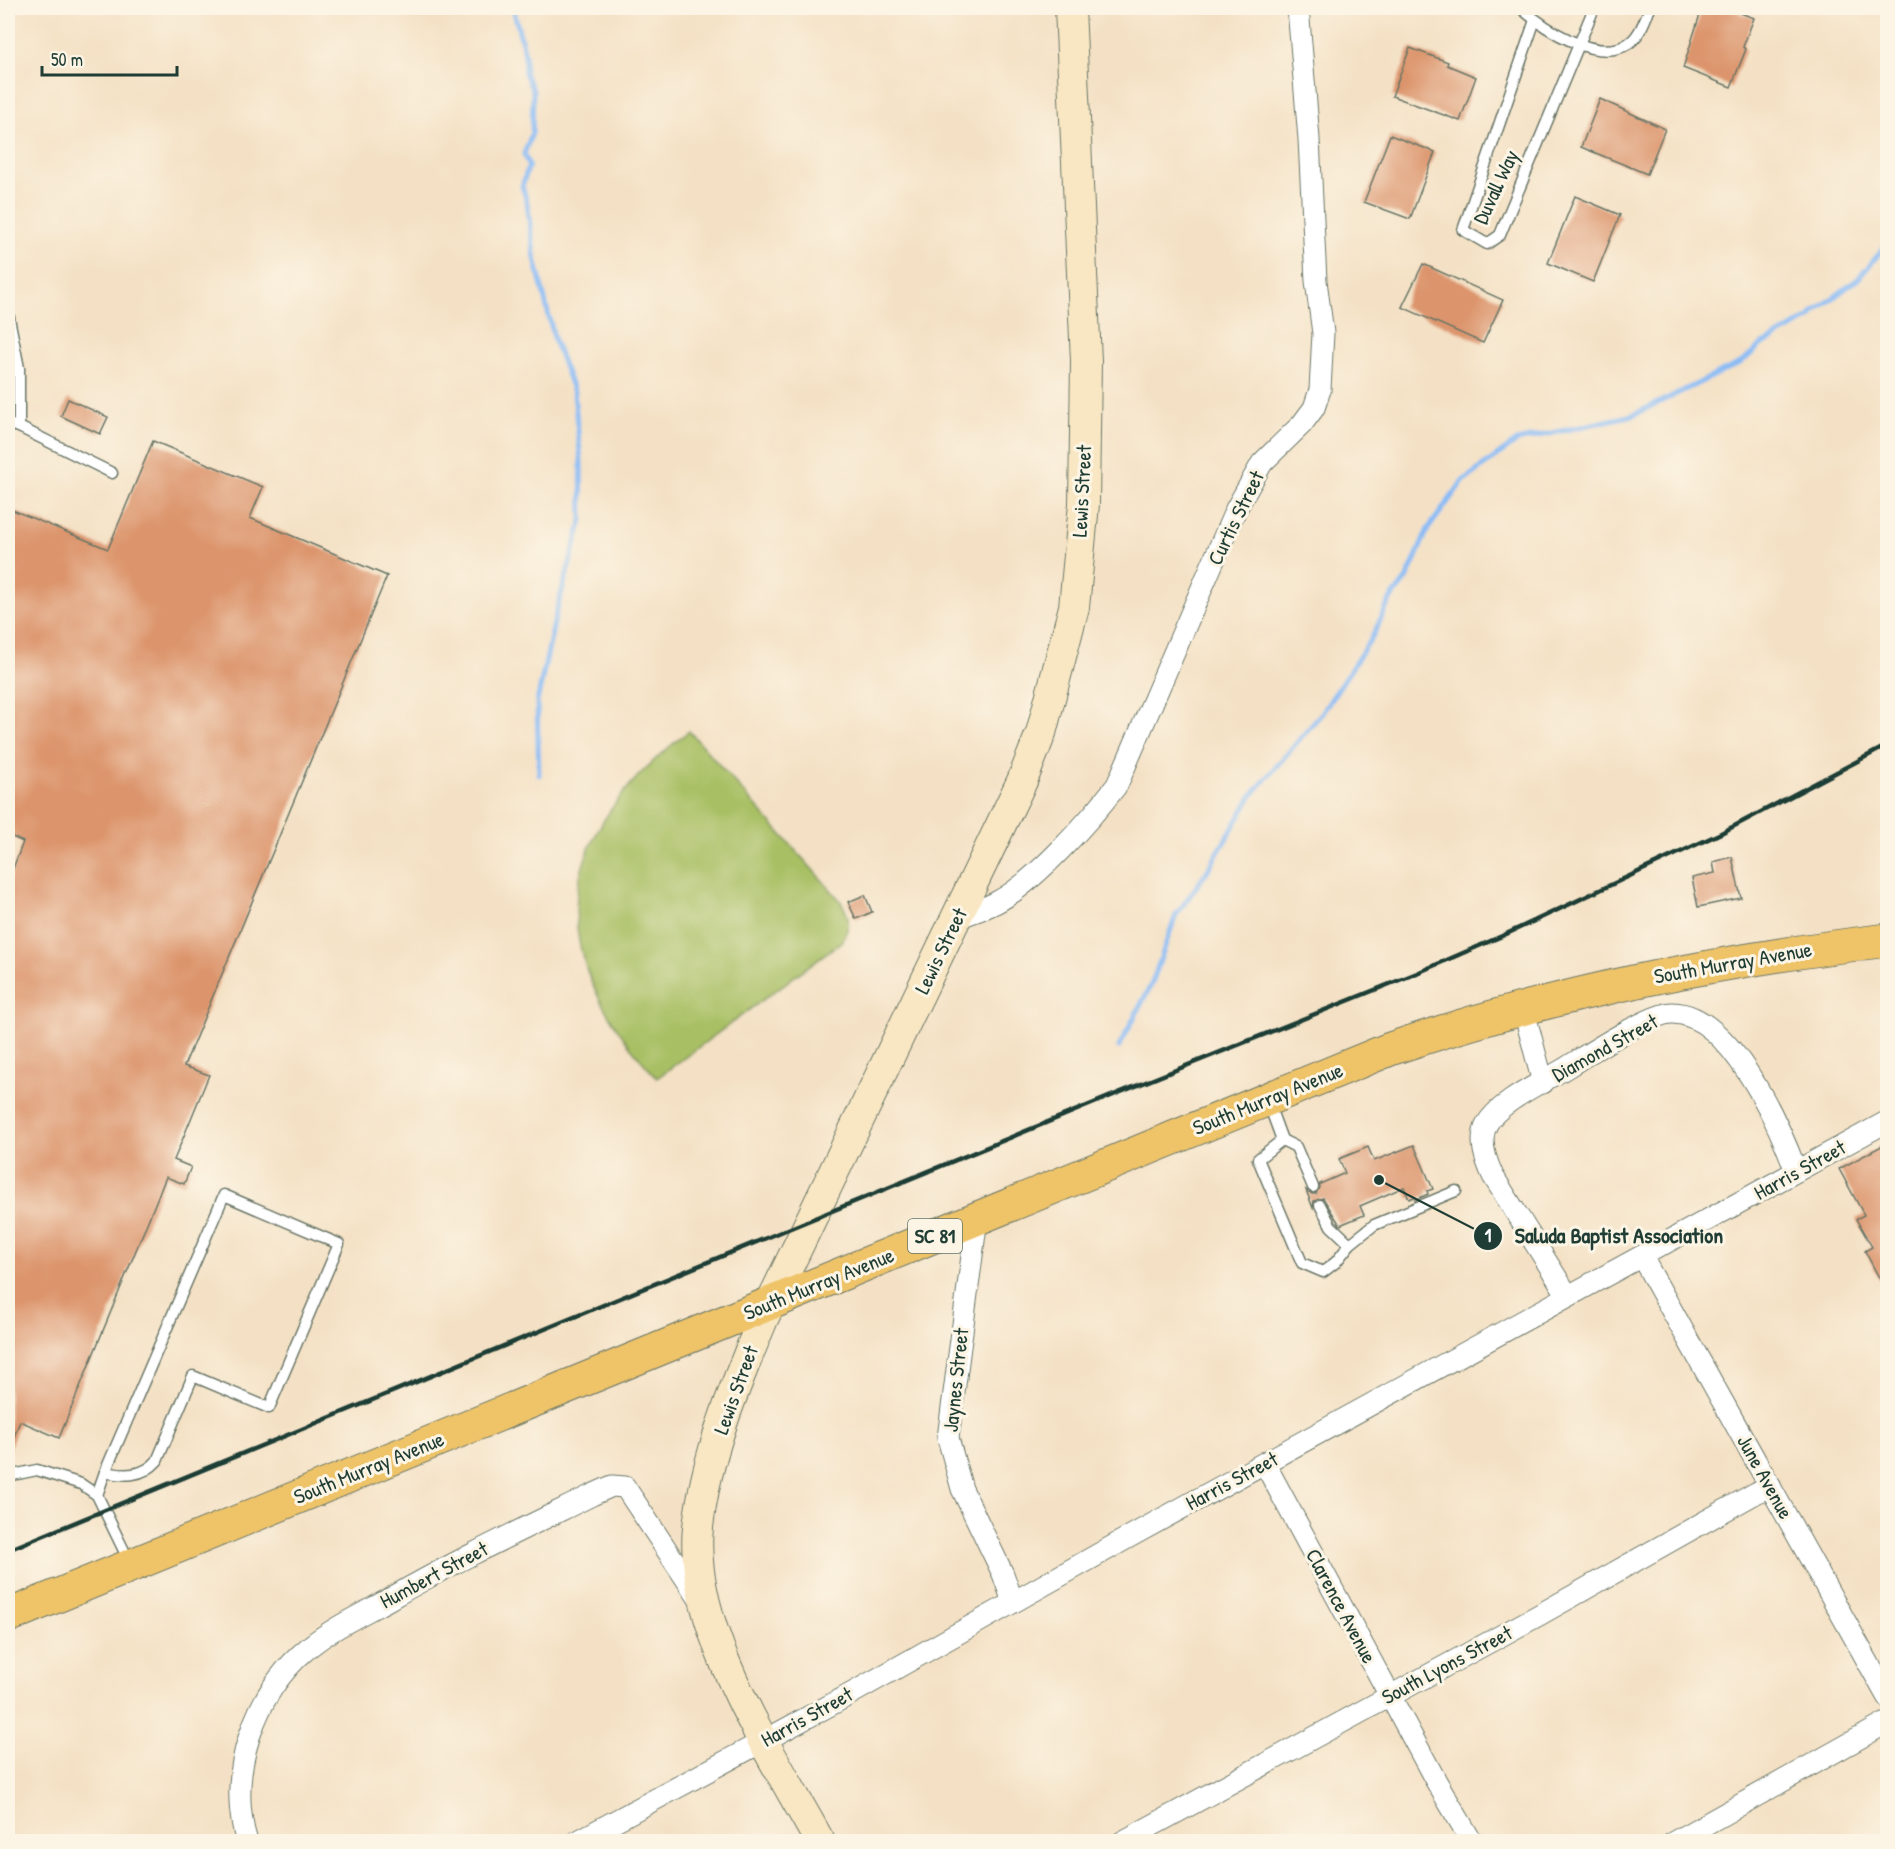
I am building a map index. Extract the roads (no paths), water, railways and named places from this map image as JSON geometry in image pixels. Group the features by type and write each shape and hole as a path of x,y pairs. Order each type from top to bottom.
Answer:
{"main road":[{"name":"South Murray Avenue","path":"8,1616 1390,1049 1523,1007 1632,981 1786,952 1887,939"}],"street":[{"name":"Lewis Street","path":"820,1842 765,1741 713,1635 701,1581 698,1528 725,1410 770,1304 1002,827 1041,733 1074,607 1084,504 1086,361 1070,8"},
{"name":"Curtis Street","path":"957,918 997,902 1022,884 1094,814 1117,785 1236,509 1262,463 1302,424 1314,408 1320,390 1323,333 1316,281 1309,139 1299,8"},
{"name":"Diamond Street","path":"1523,1007 1543,1083"},
{"name":"Diamond Street","path":"1568,1296 1485,1159 1483,1138 1487,1124 1503,1106 1599,1047 1671,1012 1693,1016 1729,1047 1750,1075 1787,1146 1796,1171"},
{"name":"Harris Street","path":"576,1842 765,1741 1887,1121"},
{"name":"Jaynes Street","path":"977,1218 948,1438 962,1489 1003,1574 1013,1602"},
{"name":"June Avenue","path":"1642,1257 1887,1698"},
{"name":"Clarence Avenue","path":"1264,1464 1389,1696 1472,1842"},
{"name":"South Lyons Street","path":"1122,1842 1770,1485"},
{"name":"Humbert Street","path":"247,1842 240,1813 242,1766 255,1721 282,1677 308,1648 331,1632 447,1566 612,1486 625,1487 706,1610"},
{"path":"1674,1842 1887,1722"}],"lane":[{"path":"1521,8 1534,20 1578,45 1609,49 1629,44 1642,27 1650,8"},
{"name":"Duvall Way","path":"1534,20 1463,230 1487,244 1500,235 1594,8"},
{"path":"8,313 19,368 19,427"},
{"path":"8,424 19,427 112,473"},
{"path":"1267,1099 1282,1140 1296,1147 1312,1187"},
{"path":"1282,1140 1258,1159 1302,1263 1323,1272 1336,1262 1350,1244 1374,1225 1456,1191"},
{"path":"97,1495 105,1472 224,1195 339,1244 269,1408 193,1377 157,1461 150,1469 126,1476 105,1472"},
{"path":"1320,1205 1331,1226 1350,1244"},
{"path":"8,1476 37,1470 81,1485 97,1495 131,1564"}],"waterway":[{"path":"513,8 525,55 525,73 533,91 532,133 524,154 529,165 522,186 527,202 534,254 555,342 574,392 581,461 582,520 557,609 537,702 539,775"},
{"path":"1119,1047 1152,983 1176,915 1206,873 1252,795 1322,713 1372,637 1390,600 1407,578 1428,529 1463,481 1517,441 1633,415 1742,362 1761,345 1811,317 1813,313 1858,279 1888,243"}],"railway":[{"path":"8,1550 1116,1094 1417,973 1502,936 1721,833 1888,745"}],"place":[{"name":"Saluda Baptist Association","path":"1379,1180"}]}
